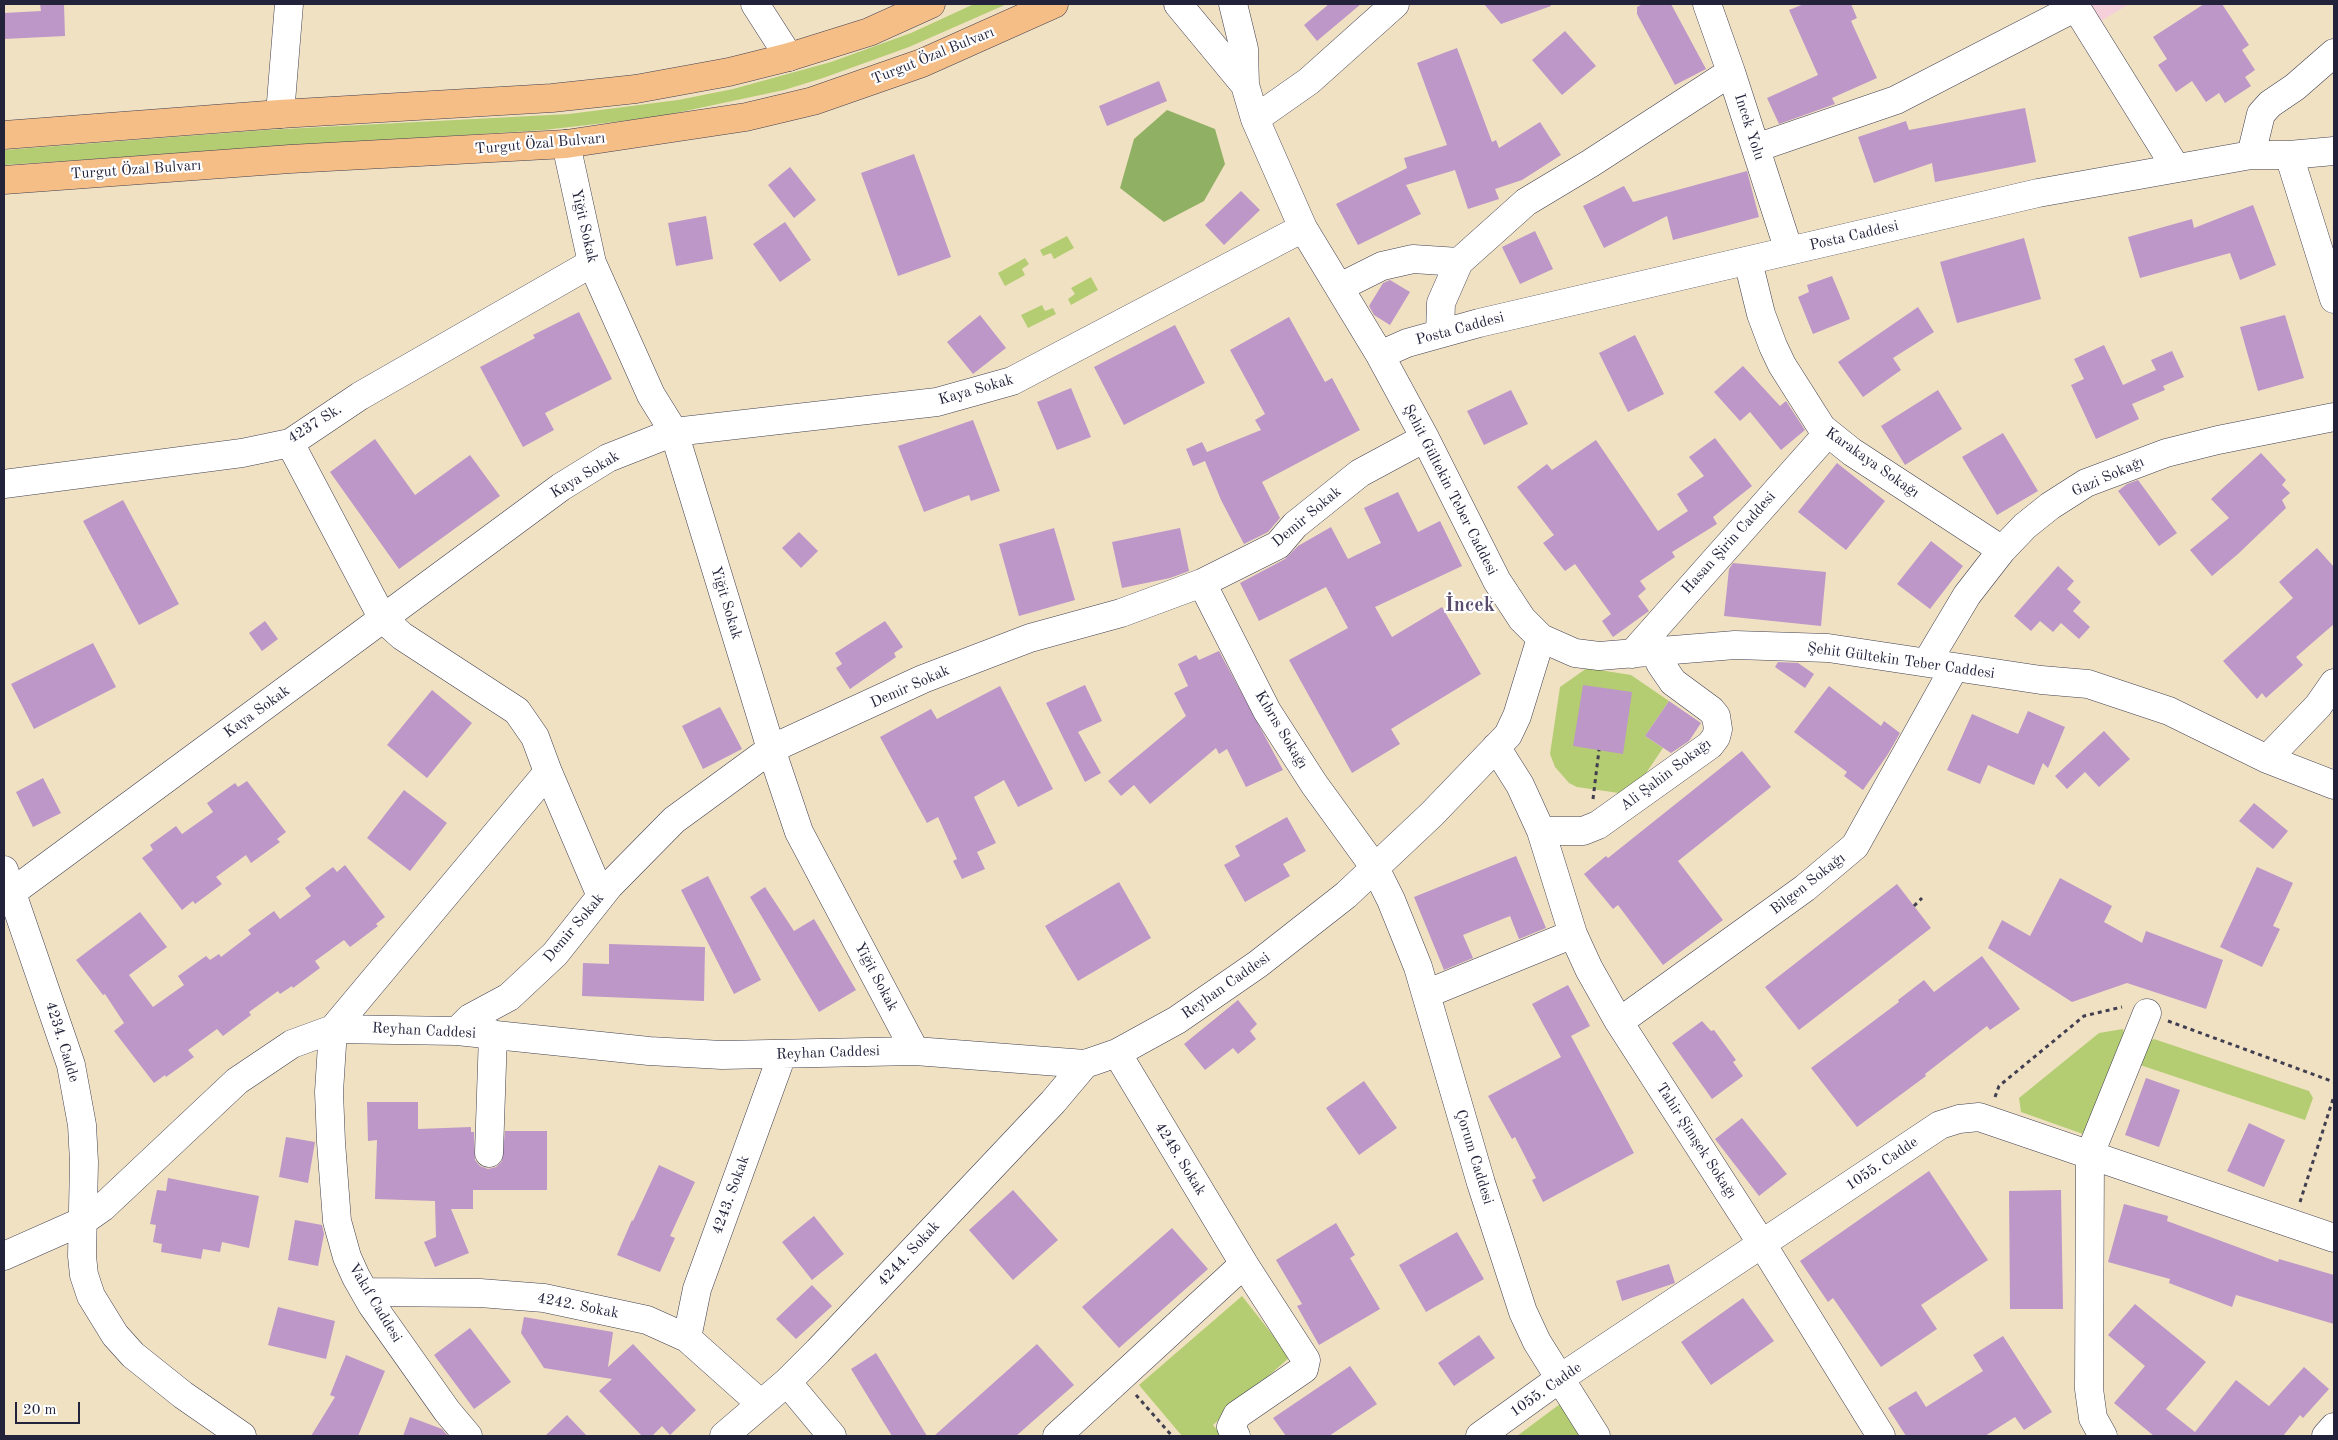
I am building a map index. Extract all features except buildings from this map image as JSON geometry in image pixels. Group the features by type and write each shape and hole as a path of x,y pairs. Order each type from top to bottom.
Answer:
{"main road":[{"path":"4,135 280,114 598,94 683,81 789,57 869,32 931,4"},
{"name":"Turgut Özal Bulvarı","path":"4,180 290,159 566,144 746,117 813,101 922,63 1054,4"}],"street":[{"path":"280,114 288,4"},
{"path":"755,4 789,57"},
{"path":"1178,4 1244,85"},
{"path":"1233,4 1244,49 1244,85"},
{"path":"1255,119 1309,81 1395,4"},
{"name":"Incek Yolu","path":"1707,4 1789,251"},
{"path":"1756,148 1896,100 2075,6 2176,168"},
{"path":"2251,155 2261,114 2270,104 2296,87 2334,53"},
{"path":"1440,333 1441,303 1459,262 1526,202 1591,163 1731,72"},
{"name":"Şehit Gültekin Teber Caddesi","path":"1244,85 1255,119 1302,228 1340,286 1380,355 1425,438 1497,581 1522,619 1541,638 1575,653 1599,656 1735,645 1828,648 1927,662 1954,668 2088,684 2169,711 2267,759 2334,784"},
{"name":"Yiğit Sokak","path":"566,144 592,263 651,395 674,432 771,749 799,832 915,1051"},
{"name":"Posta Caddesi","path":"1380,355 1407,343 1440,333 2038,193 2251,155 2289,155 2334,151"},
{"path":"2289,155 2334,299"},
{"name":"Kaya Sokak","path":"7,881 383,619 561,488 608,458 674,432 937,402 1012,381 1302,228"},
{"path":"1340,286 1382,266 1413,259 1459,262"},
{"name":"Karakaya Sokağı","path":"1748,261 1761,314 1773,346 1790,379 1827,434 2002,550"},
{"name":"4237 Sk.","path":"4,484 242,454 290,443 360,396 592,263"},
{"name":"Gazi Sokağı","path":"1927,662 1967,595 2002,550 2025,526 2050,506 2086,484 2119,469 2166,453 2218,440 2334,417"},
{"name":"Hasan Şirin Caddesi","path":"1645,653 1827,434"},
{"name":"Demir Sokak","path":"457,1031 470,1018 509,997 555,954 601,896 674,820 771,749 923,680 1012,644 1121,613 1202,583 1278,545 1295,525 1360,473 1425,438"},
{"path":"290,443 383,619 402,636 517,711 535,737 601,896"},
{"name":"Kıbrıs Sokağı","path":"1202,583 1266,711 1285,742 1375,868"},
{"name":"Reyhan Caddesi","path":"4,1256 83,1222 103,1207 237,1081 292,1044 333,1029 457,1031 649,1051 782,1055 915,1051 1085,1064 1117,1053 1177,1020 1213,997 1346,895 1432,814 1508,735 1517,716 1541,638"},
{"name":"Ali Şahin Sokağı","path":"1590,829 1710,745 1716,736 1718,729 1716,716 1711,710 1673,682 1660,664 1645,653"},
{"name":"Bilgen Sokağı","path":"1619,1022 1805,888 1855,846 1954,668"},
{"path":"2267,759 2318,706 2334,683"},
{"name":"Tahir Şimşek Sokağı","path":"1496,747 1520,785 1541,831 1574,934 1589,969 1619,1022 1762,1244 1881,1436"},
{"path":"333,1029 548,772"},
{"path":"1541,831 1590,829"},
{"name":"Çorum Caddesi","path":"1375,868 1404,929 1426,994 1481,1183 1520,1303 1537,1342 1596,1436"},
{"name":"4234. Cadde","path":"7,881 71,1065 82,1125 84,1162 84,1275 91,1296 115,1335 133,1355 154,1373 242,1436"},
{"path":"1426,994 1574,934"},
{"path":"2103,1436 2093,1418 2089,1389 2090,1154 2147,1013"},
{"name":"Vakıf Caddesi","path":"333,1029 329,1092 335,1203 347,1257 365,1292 447,1411 468,1436"},
{"path":"489,1153 493,1034"},
{"name":"4248. Sokak","path":"1117,1053 1244,1264 1306,1360 1304,1369 1238,1415 1231,1427 1236,1436"},
{"name":"4243. Sokak","path":"687,1338 697,1289 782,1055"},
{"name":"4244. Sokak","path":"724,1436 787,1382 1053,1102 1085,1064"},
{"name":"1055. Cadde","path":"1480,1436 1560,1379 1940,1124 1959,1119 1979,1117 2334,1238"},
{"path":"1057,1436 1244,1264"},
{"name":"4242. Sokak","path":"365,1292 480,1293 544,1298 647,1320 687,1338 760,1404"},
{"path":"787,1382 832,1436"},
{"path":"2326,1436 2334,1426"}],"path":[{"path":"1590,829 1599,750"},
{"path":"1914,906 1922,898"},
{"path":"2292,1224 2334,1096"},
{"path":"1121,1378 1172,1436"}],"shaded area":[{"path":"2087,4 2129,4 2099,22"}],"green space":[{"path":"974,4 1007,4 909,47 823,78 784,90 657,117 544,130 4,165 4,150 265,130 569,114 678,100 733,89 831,62 911,33"},
{"path":"1167,110 1215,129 1225,164 1204,201 1164,222 1120,188 1134,139"},
{"path":"1067,236 1074,248 1054,259 1051,253 1043,256 1040,250"},
{"path":"1025,258 1029,264 1022,269 1025,275 1005,286 998,273"},
{"path":"1091,277 1098,290 1071,305 1068,299 1075,294 1071,288"},
{"path":"1042,305 1045,311 1053,308 1056,314 1028,328 1021,315"},
{"path":"1587,668 1631,675 1669,701 1645,736 1663,748 1634,791 1626,794 1577,787 1569,783 1555,767 1550,754 1560,687"},
{"path":"2123,1029 2125,1036 2091,1129 2083,1134 2021,1112 2019,1098 2099,1033"},
{"path":"2154,1039 2309,1091 2313,1098 2305,1120 2137,1064 2146,1042"},
{"path":"1242,1296 1290,1357 1213,1425 1222,1436 1182,1436 1139,1385"},
{"path":"1560,1404 1582,1436 1517,1436"}],"district":[{"name":"İncek","path":"1470,606"}]}
